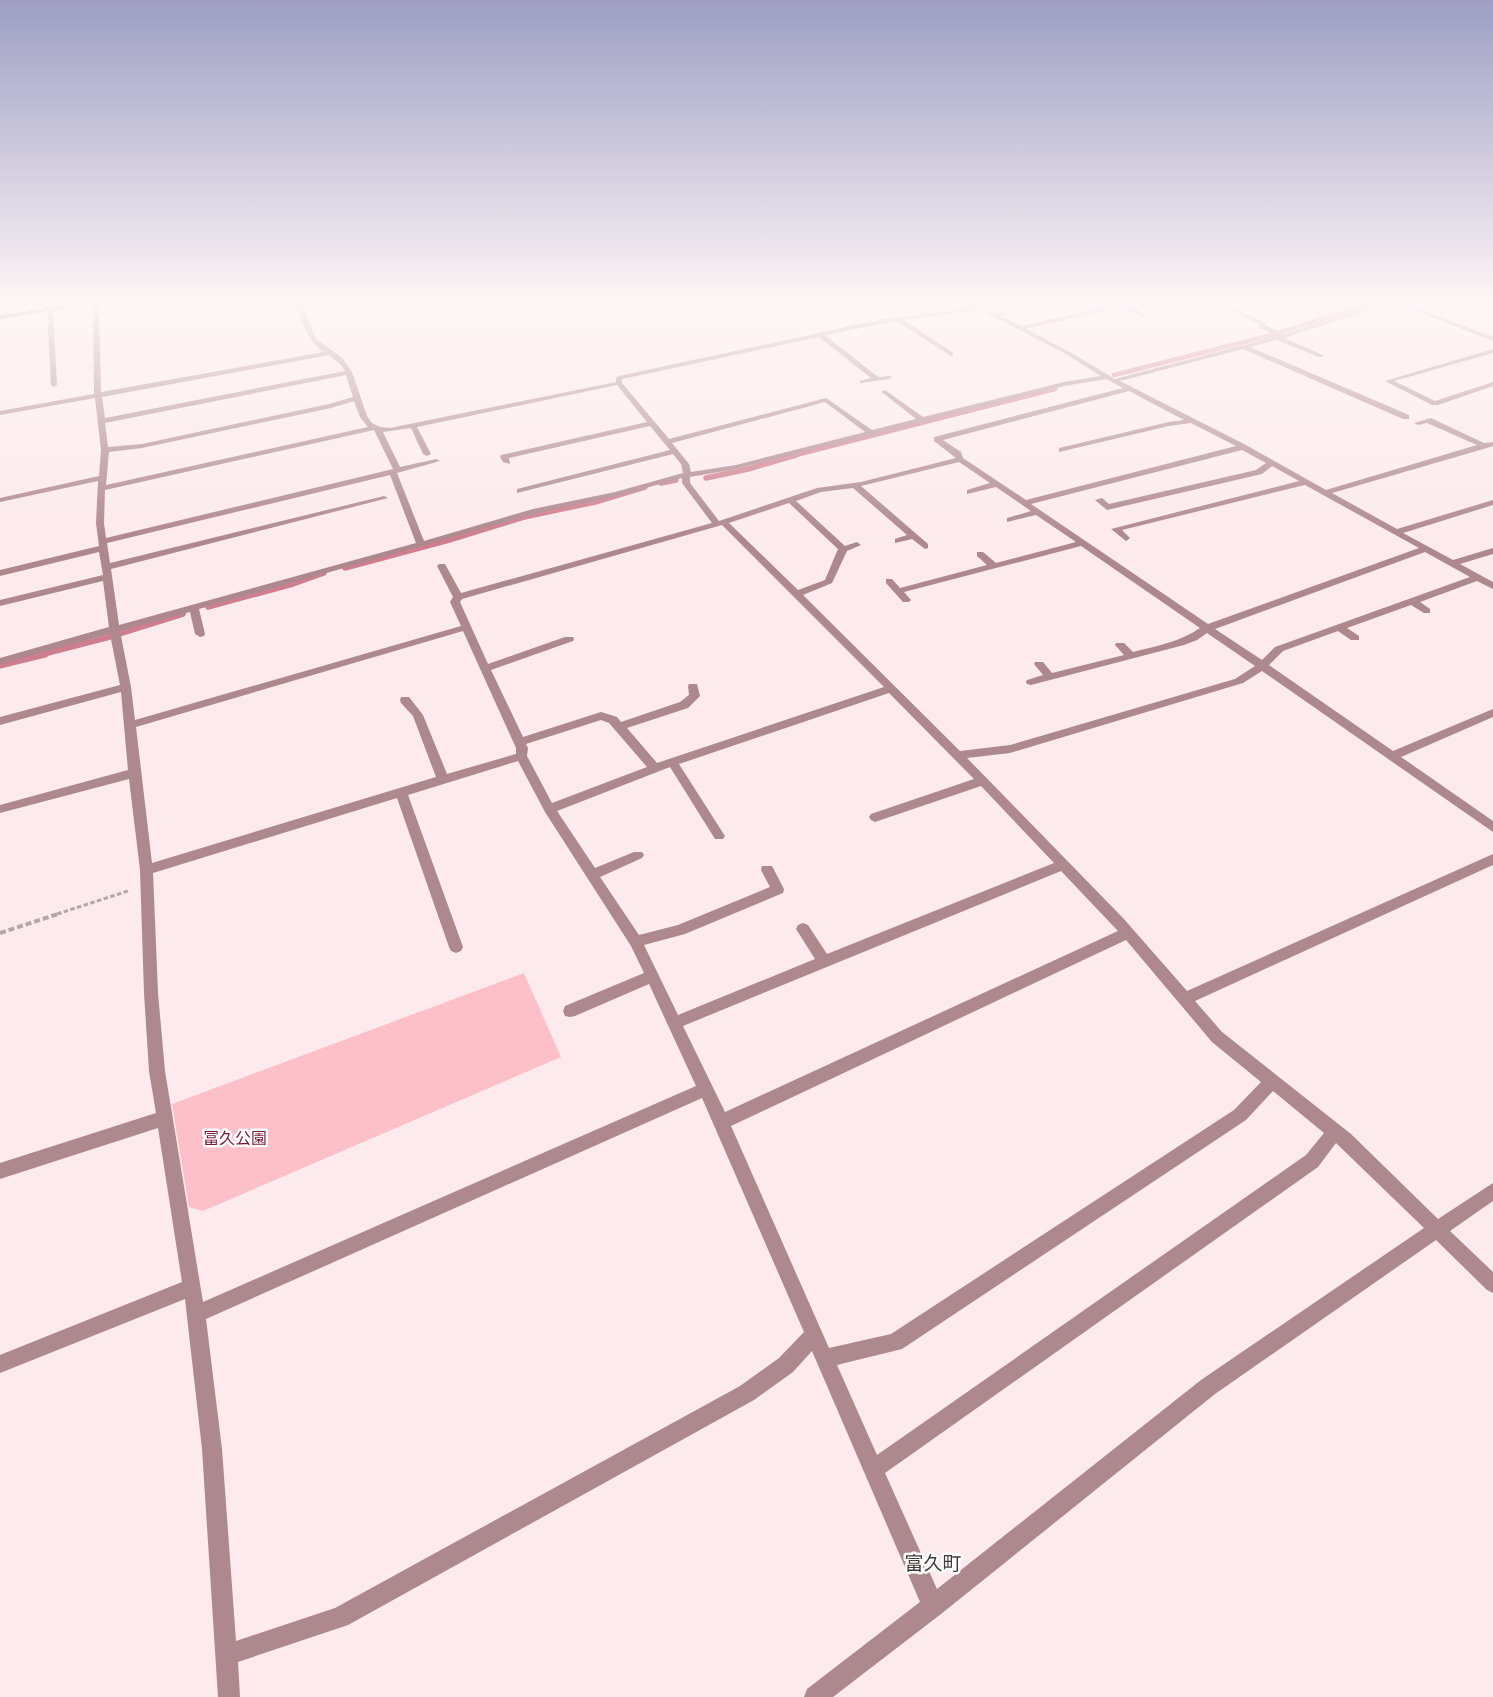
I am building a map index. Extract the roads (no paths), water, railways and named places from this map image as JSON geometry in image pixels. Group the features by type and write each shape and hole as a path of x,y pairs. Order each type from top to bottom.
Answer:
{"street":[{"path":"98,383 105,450 100,523 115,633 126,687 146,877 151,992 157,1071 196,1314 212,1449 229,1697"},
{"path":"0,413 16,413 98,394 176,383"},
{"path":"102,421 293,383"},
{"path":"352,383 365,420 376,429 395,471 422,544"},
{"path":"101,489 208,465 298,449 376,429 413,425 619,383"},
{"path":"620,383 685,464 687,469 686,483 720,523 796,594 1064,864 1128,933 1217,1037 1335,1132 1493,1284"},
{"path":"0,661 115,633 193,606 536,511 590,500 686,475 736,467 921,419 1071,383"},
{"path":"1118,383 1243,447 1493,586"},
{"path":"1328,383 1406,418"},
{"path":"1393,383 1435,402 1493,384"},
{"path":"1129,389 937,439 958,454 960,459 1493,827"},
{"path":"885,392 921,419"},
{"path":"105,450 142,446 331,406 357,398"},
{"path":"667,442 826,400 870,432"},
{"path":"1324,492 1487,445 1428,420 1406,418 1395,420"},
{"path":"1062,450 1140,430 1193,421"},
{"path":"508,462 504,456 571,438 651,423"},
{"path":"1130,424 1140,430"},
{"path":"413,425 427,454"},
{"path":"1053,444 1073,457"},
{"path":"1024,503 1243,447"},
{"path":"520,491 675,451"},
{"path":"933,1606 706,1089 636,942 549,809 520,749 486,668 455,602 458,597 720,523 820,490 855,485 960,459"},
{"path":"0,573 436,461"},
{"path":"1098,500 1107,507 1259,472 1272,463"},
{"path":"208,465 209,475"},
{"path":"1213,472 1225,480"},
{"path":"0,500 102,478"},
{"path":"1126,538 1115,529 1306,482"},
{"path":"970,492 997,484"},
{"path":"855,485 925,546"},
{"path":"1147,487 1158,495"},
{"path":"0,603 39,588 106,572 254,526 368,498 384,498"},
{"path":"790,500 843,549"},
{"path":"1234,500 1246,508"},
{"path":"1396,532 1493,502"},
{"path":"1010,520 1038,512"},
{"path":"1172,515 1184,524"},
{"path":"898,541 913,536"},
{"path":"898,591 1083,543"},
{"path":"843,549 857,545"},
{"path":"796,594 829,581 843,549"},
{"path":"1031,682 1193,638 1207,628 1426,549"},
{"path":"1451,564 1493,551"},
{"path":"980,554 994,566"},
{"path":"442,566 458,597"},
{"path":"957,755 1010,750 1240,681 1262,666 1279,649 1477,578"},
{"path":"889,582 906,600"},
{"path":"1412,601 1427,611"},
{"path":"193,606 200,634"},
{"path":"130,724 467,627"},
{"path":"1339,627 1355,638"},
{"path":"486,668 569,640"},
{"path":"1120,646 1131,656"},
{"path":"1039,664 1050,677"},
{"path":"619,727 684,705 695,696 693,686"},
{"path":"0,721 126,687"},
{"path":"549,809 672,762 890,689"},
{"path":"405,700 418,715 442,780"},
{"path":"1392,756 1493,713"},
{"path":"146,877 442,780 601,716 612,720 655,768"},
{"path":"672,762 719,836"},
{"path":"0,809 134,773"},
{"path":"875,817 983,781"},
{"path":"401,792 456,947"},
{"path":"592,876 638,855"},
{"path":"1185,999 1493,859"},
{"path":"674,1023 1064,864"},
{"path":"636,942 680,930 778,889 767,870"},
{"path":"803,928 824,962"},
{"path":"721,1122 1128,933"},
{"path":"570,1011 652,976"},
{"path":"825,1358 895,1342 1240,1115 1272,1081"},
{"path":"196,1314 706,1089"},
{"path":"0,1171 164,1118"},
{"path":"874,1470 1312,1161 1335,1132"},
{"path":"815,1697 933,1606 1208,1387 1493,1191"},
{"path":"0,1364 191,1287"},
{"path":"226,1655 340,1617 747,1394 786,1365 814,1335"}],"waterway":[{"path":"792,456 1055,389"},
{"path":"706,478 748,469 796,455"},
{"path":"661,483 676,480"},
{"path":"345,568 449,540 524,517 595,502 645,487"},
{"path":"208,607 293,584 324,573"},
{"path":"40,655 106,638 183,614"},
{"path":"0,665 45,654"}],"district":[{"name":"富久町","path":"933,1563"}],"park label":[{"name":"冨久公園","path":"235,1138"}]}
